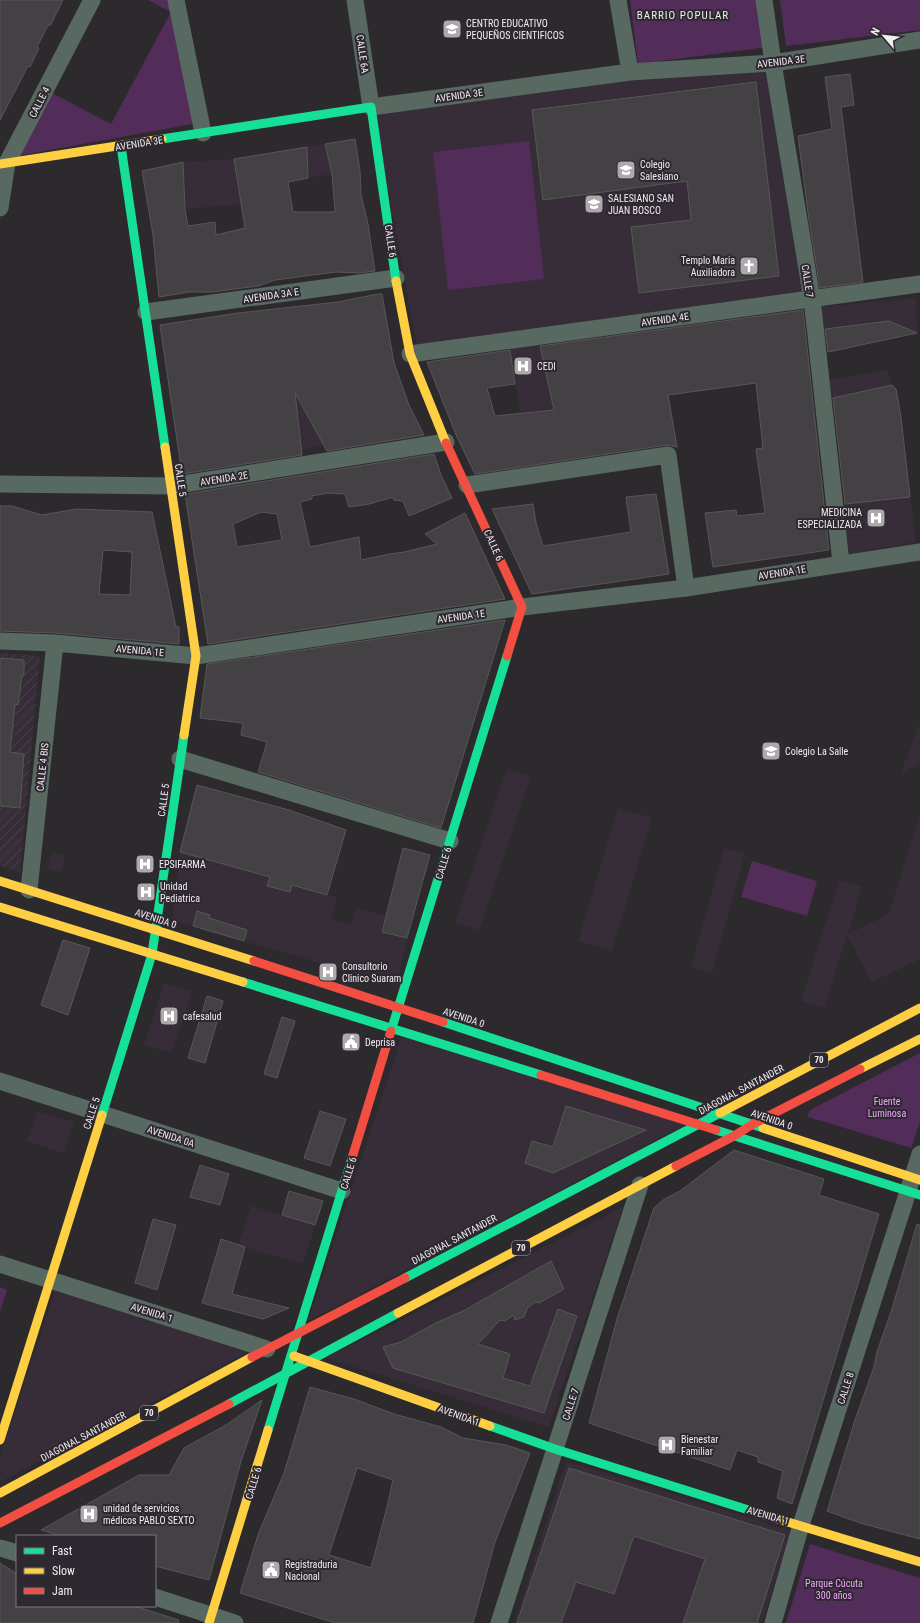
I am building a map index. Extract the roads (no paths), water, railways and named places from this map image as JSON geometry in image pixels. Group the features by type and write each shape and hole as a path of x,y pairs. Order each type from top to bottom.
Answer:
{"street":[{"name":"CALLE 4","path":"0,208 3,164 92,0"},
{"path":"176,0 203,133"},
{"name":"CALLE 6A","path":"355,0 371,107"},
{"path":"618,0 630,72"},
{"name":"CALLE 7","path":"764,0 812,299 841,563"},
{"name":"AVENIDA 3E","path":"3,164 371,107 630,72 773,63 920,40"},
{"name":"CALLE 6","path":"210,1619 522,607 446,442 410,354 396,278 371,107"},
{"name":"CALLE 5","path":"0,1440 152,954 196,656 121,146"},
{"name":"AVENIDA 3A E","path":"146,312 396,278"},
{"name":"AVENIDA 4E","path":"410,354 920,284"},
{"name":"AVENIDA 2E","path":"0,484 171,486 446,442"},
{"path":"467,485 668,455 686,588"},
{"name":"AVENIDA 1E","path":"0,641 55,643 196,656 522,607 686,588 920,552"},
{"name":"CALLE 4 BIS","path":"29,890 55,643"},
{"path":"180,759 450,841"},
{"name":"AVENIDA 0","path":"0,881 156,929 399,1007 719,1112 915,1186"},
{"path":"0,906 734,1136 915,1186"},
{"name":"DIAGONAL SANTANDER","path":"0,1493 267,1349 920,1008"},
{"name":"70","path":"0,1523 286,1374 307,1361 734,1136 753,1124 920,1039"},
{"name":"AVENIDA 0A","path":"0,1081 342,1191"},
{"name":"CALLE 8","path":"772,1623 802,1525 915,1186 920,1154"},
{"name":"CALLE 7","path":"499,1623 640,1185"},
{"name":"AVENIDA 1","path":"0,1264 292,1356 555,1449 920,1562"},
{"path":"0,1548 16,1553"},
{"path":"156,1597 210,1619 235,1623"}],"place":[{"name":"CENTRO EDUCATIVO PEQUEÑOS CIENTIFICOS","path":"452,29"},
{"name":"Colegio Salesiano","path":"626,170"},
{"name":"SALESIANO SAN JUAN BOSCO","path":"594,204"},
{"name":"Templo Maria Auxiliadora","path":"749,266"},
{"name":"CEDI","path":"523,366"},
{"name":"MEDICINA ESPECIALIZADA","path":"876,518"},
{"name":"Colegio La Salle","path":"771,751"},
{"name":"EPSIFARMA","path":"145,864"},
{"name":"Unidad Pediatrica","path":"146,892"},
{"name":"Consultorio Clinico Suaram","path":"328,972"},
{"name":"cafesalud","path":"169,1016"},
{"name":"Deprisa","path":"351,1042"},
{"name":"Bienestar Familiar","path":"667,1445"},
{"name":"unidad de servicios médicos PABLO SEXTO","path":"89,1514"},
{"name":"Registraduria Nacional","path":"271,1570"}],"district":[{"name":"BARRIO POPULAR","path":"683,15"}],"park label":[{"name":"Fuente Luminosa","path":"887,1106"},
{"name":"Parque Cúcuta 300 años","path":"834,1588"}]}
